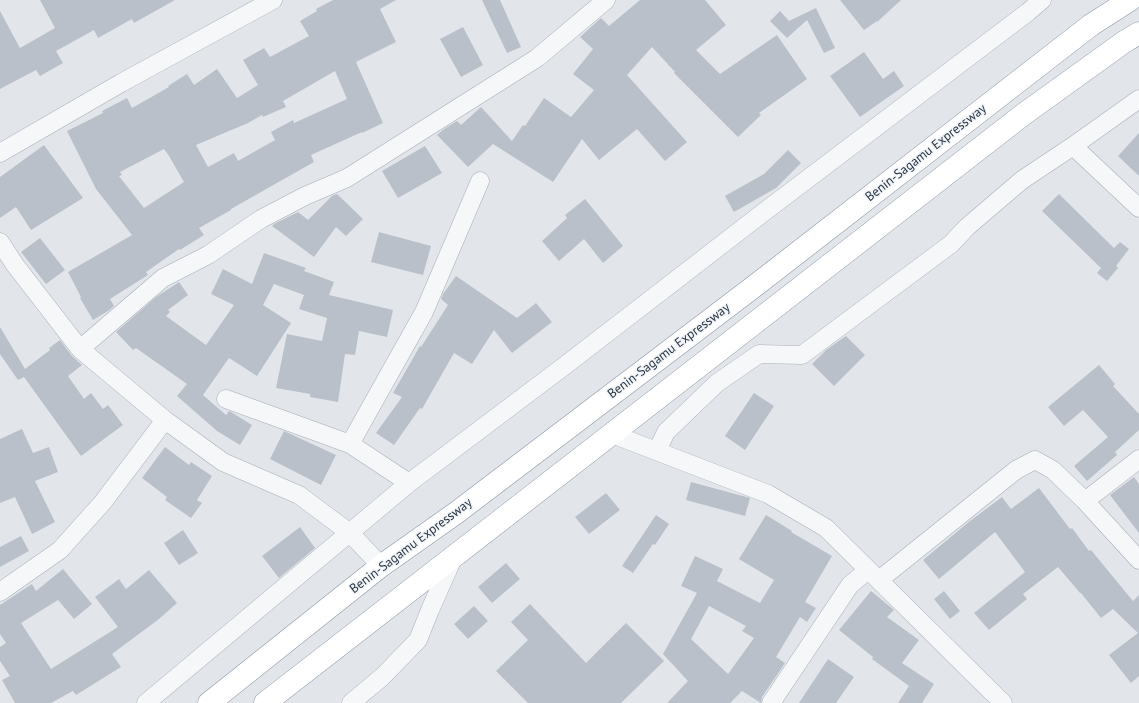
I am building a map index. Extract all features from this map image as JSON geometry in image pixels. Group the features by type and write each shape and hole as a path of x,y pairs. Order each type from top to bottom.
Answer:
{"highway":[{"name":"Benin-Sagamu Expressway","path":"209,703 381,566 456,513 756,285 1091,25 1130,0"},
{"path":"265,703 1024,114 1124,42 1139,33"},
{"path":"456,513 477,539"}],"street":[{"path":"0,153 121,83 274,0"},
{"path":"80,348 163,278 208,255 262,219 305,196 346,178 537,58 606,0"},
{"path":"146,703 409,483 570,362 1042,0"},
{"path":"657,451 666,432 717,383 759,354 802,355 951,244 967,227 1022,180 1139,99"},
{"path":"1072,146 1139,208"},
{"path":"350,444 424,312 480,181"},
{"path":"0,242 15,265 80,348 165,420 222,462 299,495 350,533 381,566"},
{"path":"226,399 350,444 409,483"},
{"path":"0,592 60,550 103,502 165,420"},
{"path":"612,434 768,494 826,528 1003,703"},
{"path":"1085,501 1139,459"},
{"path":"771,703 850,585 873,575 1016,470 1035,460 1054,470 1085,501 1139,560"},
{"path":"351,703 382,678 418,640 454,556"}],"building":[{"path":"40,0 175,0 134,23 132,19 98,38 94,30 56,51 63,63 40,76 36,70 0,89 0,11 20,48 55,28"},
{"path":"333,0 396,0 380,9 396,42 356,62 383,123 311,155 314,162 199,228 204,235 180,250 179,249 146,272 148,275 110,299 114,306 93,320 80,298 81,297 68,272 132,235 96,189 67,131 103,113 102,111 127,98 132,108 169,87 168,86 187,74 194,85 217,69 237,98 258,85 243,60 264,48 270,57 309,36 300,21 317,11 316,9","holes":["335,71 347,99 294,123 293,120 271,132 275,140 238,161 234,153 208,167 196,145 248,123 262,115 263,117 286,107 283,101","164,149 184,182 144,208 119,176 122,175 120,172"]},
{"path":"482,0 500,0 521,47 507,53"},
{"path":"640,0 705,0 726,25 696,50 720,74 777,35 807,79 759,113 761,115 738,137 674,73 675,72 652,47 627,75 687,142 665,161 637,129 599,160 582,139 553,182 493,144 468,167 437,135 457,121 461,125 481,107 512,141 523,125 525,126 544,98 571,117 594,90 573,74 593,49 580,37 601,18 609,26"},
{"path":"840,0 901,0 877,22 864,30"},
{"path":"816,8 835,48 824,53 807,20 787,38 770,21 780,11 789,21"},
{"path":"463,27 483,65 461,77 440,39"},
{"path":"864,52 883,79 894,71 904,86 860,117 830,76"},
{"path":"1139,133 1139,176 1118,156"},
{"path":"44,145 83,198 31,230 16,207 0,218 0,177"},
{"path":"425,146 442,173 398,198 382,171"},
{"path":"788,150 801,163 776,188 734,212 725,196 764,174"},
{"path":"337,194 363,219 346,236 336,227 314,257 272,226 298,212 308,220 332,196"},
{"path":"1059,194 1114,248 1120,242 1129,249 1116,266 1118,268 1107,281 1097,273 1101,268 1042,211"},
{"path":"585,199 623,246 603,263 584,239 559,261 542,241 567,218 565,215"},
{"path":"379,232 431,246 423,275 371,262"},
{"path":"40,238 65,270 46,284 21,252"},
{"path":"264,253 306,268 304,271 334,282 329,295 393,310 387,337 359,331 355,355 345,354 338,402 310,397 310,394 276,388 287,334 322,341 327,318 299,309 304,295 274,284 263,305 291,323 257,376 229,358 203,395 226,415 229,411 252,425 240,445 217,431 177,396 187,384 136,348 133,350 116,332 156,297 179,282 188,295 168,310 170,312 166,316 206,345 234,305 211,294 223,269 252,284"},
{"path":"456,276 517,318 536,303 552,322 512,353 494,330 472,364 454,353 422,409 420,408 394,445 376,433 402,397 393,393 420,346 421,347 448,305 441,299"},
{"path":"0,327 25,369 50,350 49,348 60,340 72,356 82,365 68,376 84,399 91,393 103,409 108,405 123,425 81,456 24,377 18,380 0,354"},
{"path":"846,336 865,355 834,386 812,364 826,350"},
{"path":"1099,365 1115,384 1113,386 1139,414 1139,430 1115,452 1117,455 1087,481 1074,466 1108,437 1083,410 1064,426 1048,407"},
{"path":"754,393 774,406 745,450 725,436"},
{"path":"22,429 33,453 49,447 58,472 35,481 55,522 32,534 15,497 0,503 0,439"},
{"path":"284,431 336,455 321,485 270,459"},
{"path":"165,447 189,465 191,462 212,476 197,500 202,503 191,518 165,500 167,497 142,478"},
{"path":"1134,477 1139,484 1139,533 1110,495"},
{"path":"691,482 750,498 745,516 686,500"},
{"path":"1039,488 1070,529 1072,528 1089,551 1091,550 1133,601 1139,595 1139,676 1131,683 1109,655 1138,633 1113,609 1101,618 1058,567 1023,594 1027,599 989,630 974,613 1025,572 995,532 939,579 923,560 1002,497 1011,509"},
{"path":"606,493 620,510 589,534 575,517"},
{"path":"656,515 669,524 633,573 622,566"},
{"path":"766,515 792,531 791,532 832,556 805,602 816,608 807,622 800,617 776,657 785,663 762,697 761,703 742,691 730,703 667,703 688,681 663,654 697,593 681,586 695,556 723,569 717,581 760,603 774,580 739,559","holes":["709,606 746,626 742,631 754,638 728,674 691,639"]},
{"path":"300,527 315,548 279,578 262,556"},
{"path":"183,530 198,553 179,565 164,543"},
{"path":"21,536 29,551 0,567 0,547"},
{"path":"506,563 520,579 492,603 478,587"},
{"path":"63,569 92,604 74,619 58,600 21,623 51,669 118,627 95,597 119,579 126,589 149,570 177,603 159,619 112,654 121,667 76,695 73,691 51,703 15,703 2,680 10,676 0,661 0,647 6,643 0,634 0,605 32,584 36,591"},
{"path":"871,591 894,610 887,617 919,640 902,663 934,684 922,703 898,703 909,686 872,659 873,657 839,630"},
{"path":"944,591 960,611 950,619 934,599"},
{"path":"530,604 586,663 626,623 664,661 621,703 528,703 496,671 528,640 511,622"},
{"path":"474,606 488,621 468,639 454,624"},
{"path":"828,659 854,677 836,703 799,703"}]}
